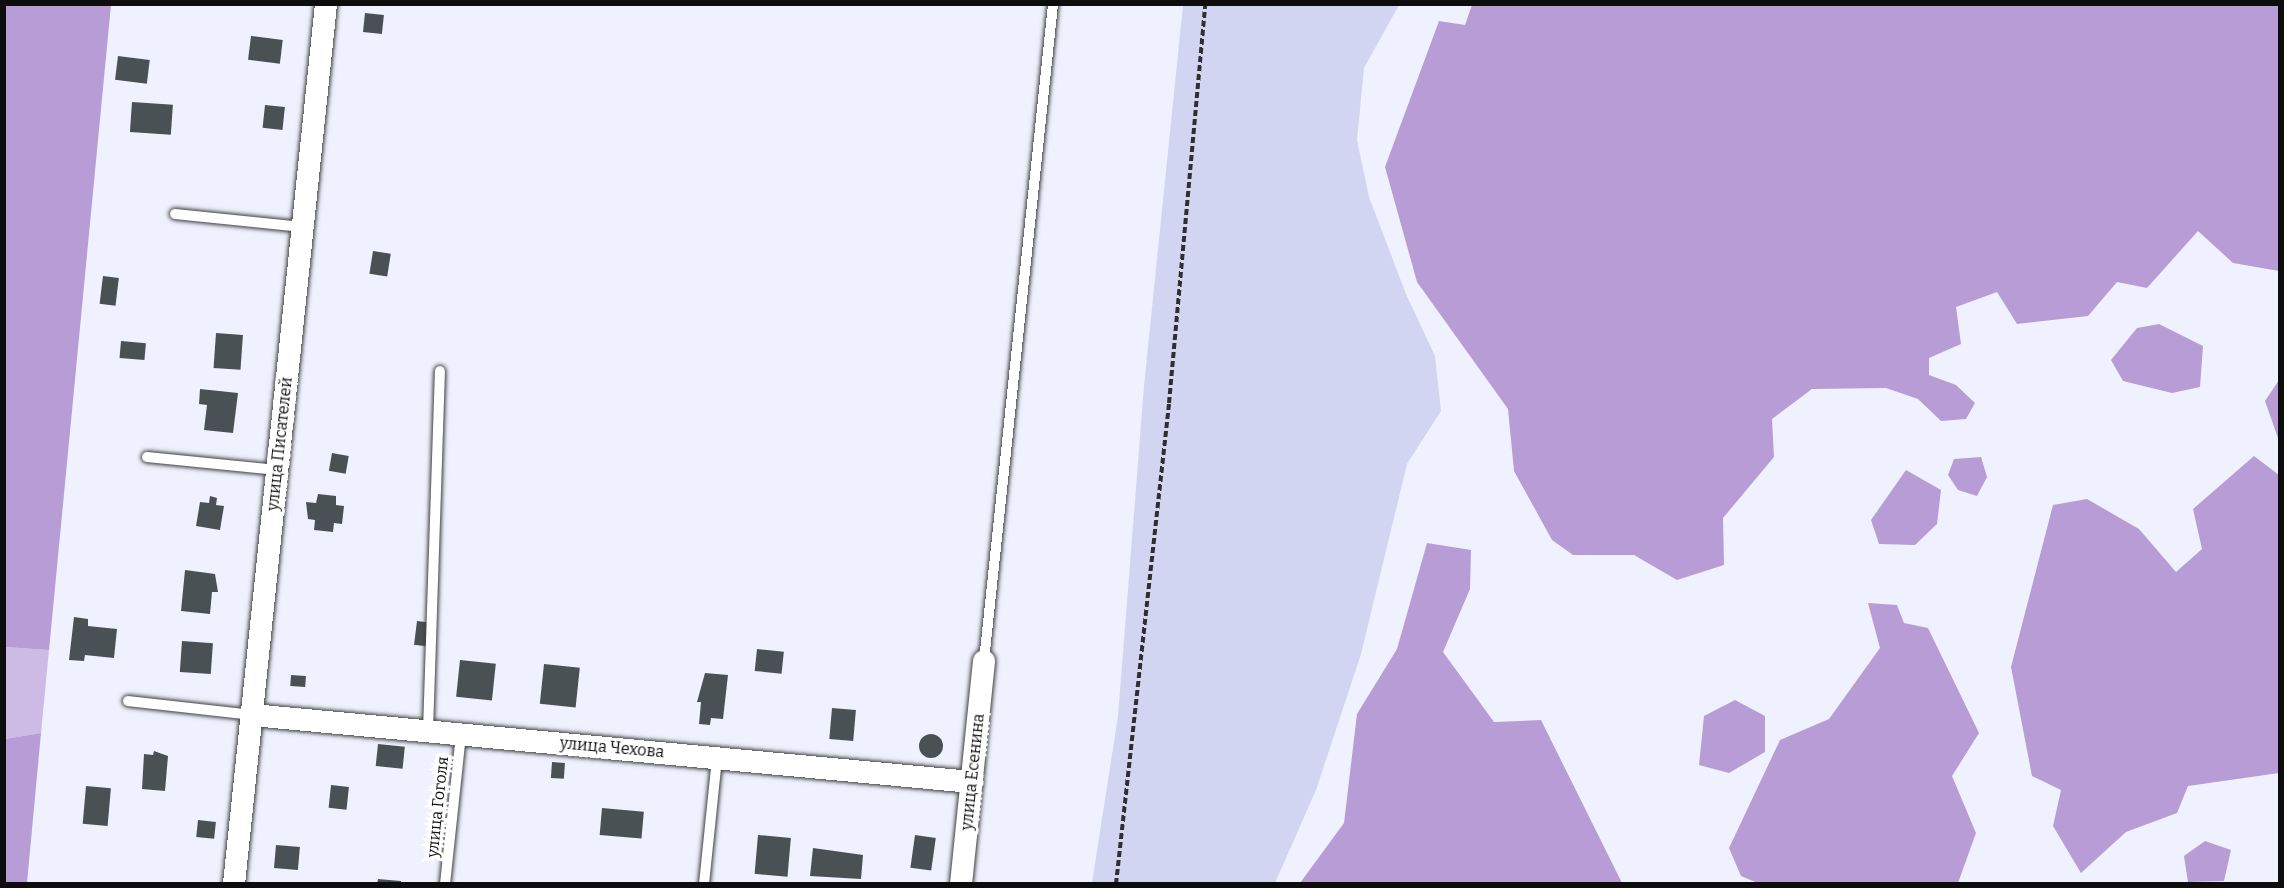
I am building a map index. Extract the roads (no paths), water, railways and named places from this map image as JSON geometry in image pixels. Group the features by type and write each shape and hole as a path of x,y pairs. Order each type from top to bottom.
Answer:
{"street":[{"name":"улица Писателей","path":"234,884 326,4"},
{"name":"улица Есенина","path":"961,884 984,661"},
{"name":"улица Чехова","path":"252,715 972,782"}],"lane":[{"path":"984,661 1053,4"},
{"path":"175,213 302,227"},
{"path":"428,731 440,371"},
{"path":"147,457 277,470"},
{"path":"128,701 252,715"},
{"name":"улица Гоголя","path":"445,884 460,734"},
{"path":"704,884 717,758"}]}
